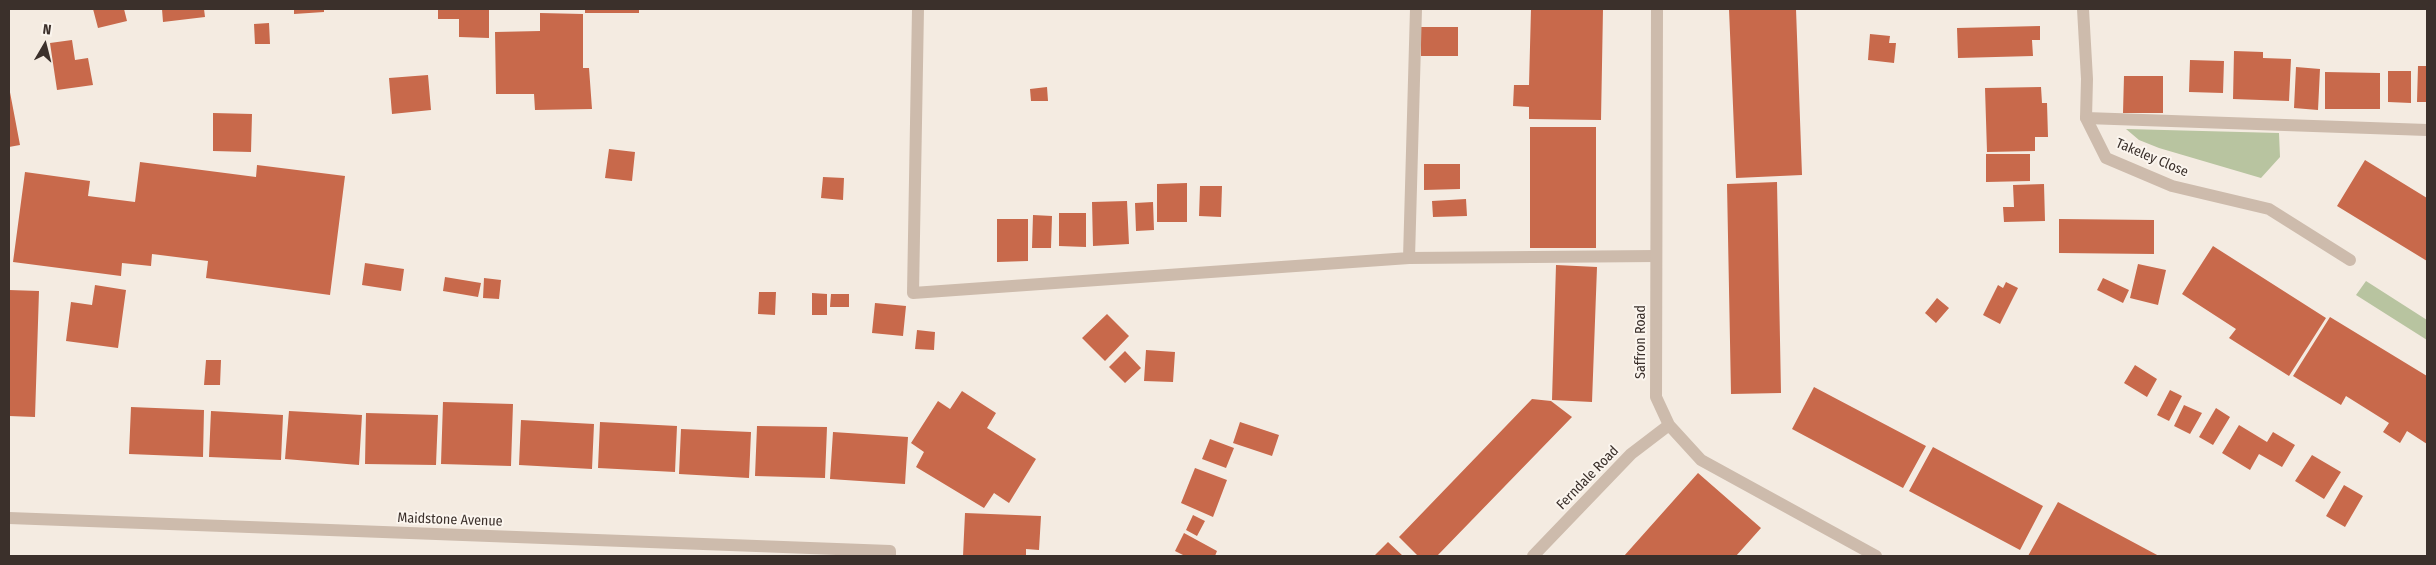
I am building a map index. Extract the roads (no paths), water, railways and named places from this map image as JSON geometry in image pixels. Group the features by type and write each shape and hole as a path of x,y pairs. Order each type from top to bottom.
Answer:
{"street":[{"path":"918,9 913,293 1409,258 1656,256"},
{"path":"1409,258 1416,9"},
{"name":"Saffron Road","path":"1657,9 1656,397 1669,425 1701,460 1876,556"},
{"name":"Takeley Close","path":"2083,9 2087,78 2086,118 2106,158 2172,186 2269,209 2350,260"},
{"path":"2086,118 2427,130"},
{"name":"Ferndale Road","path":"1533,556 1631,454 1669,425"},
{"name":"Maidstone Avenue","path":"9,518 890,554"}]}
